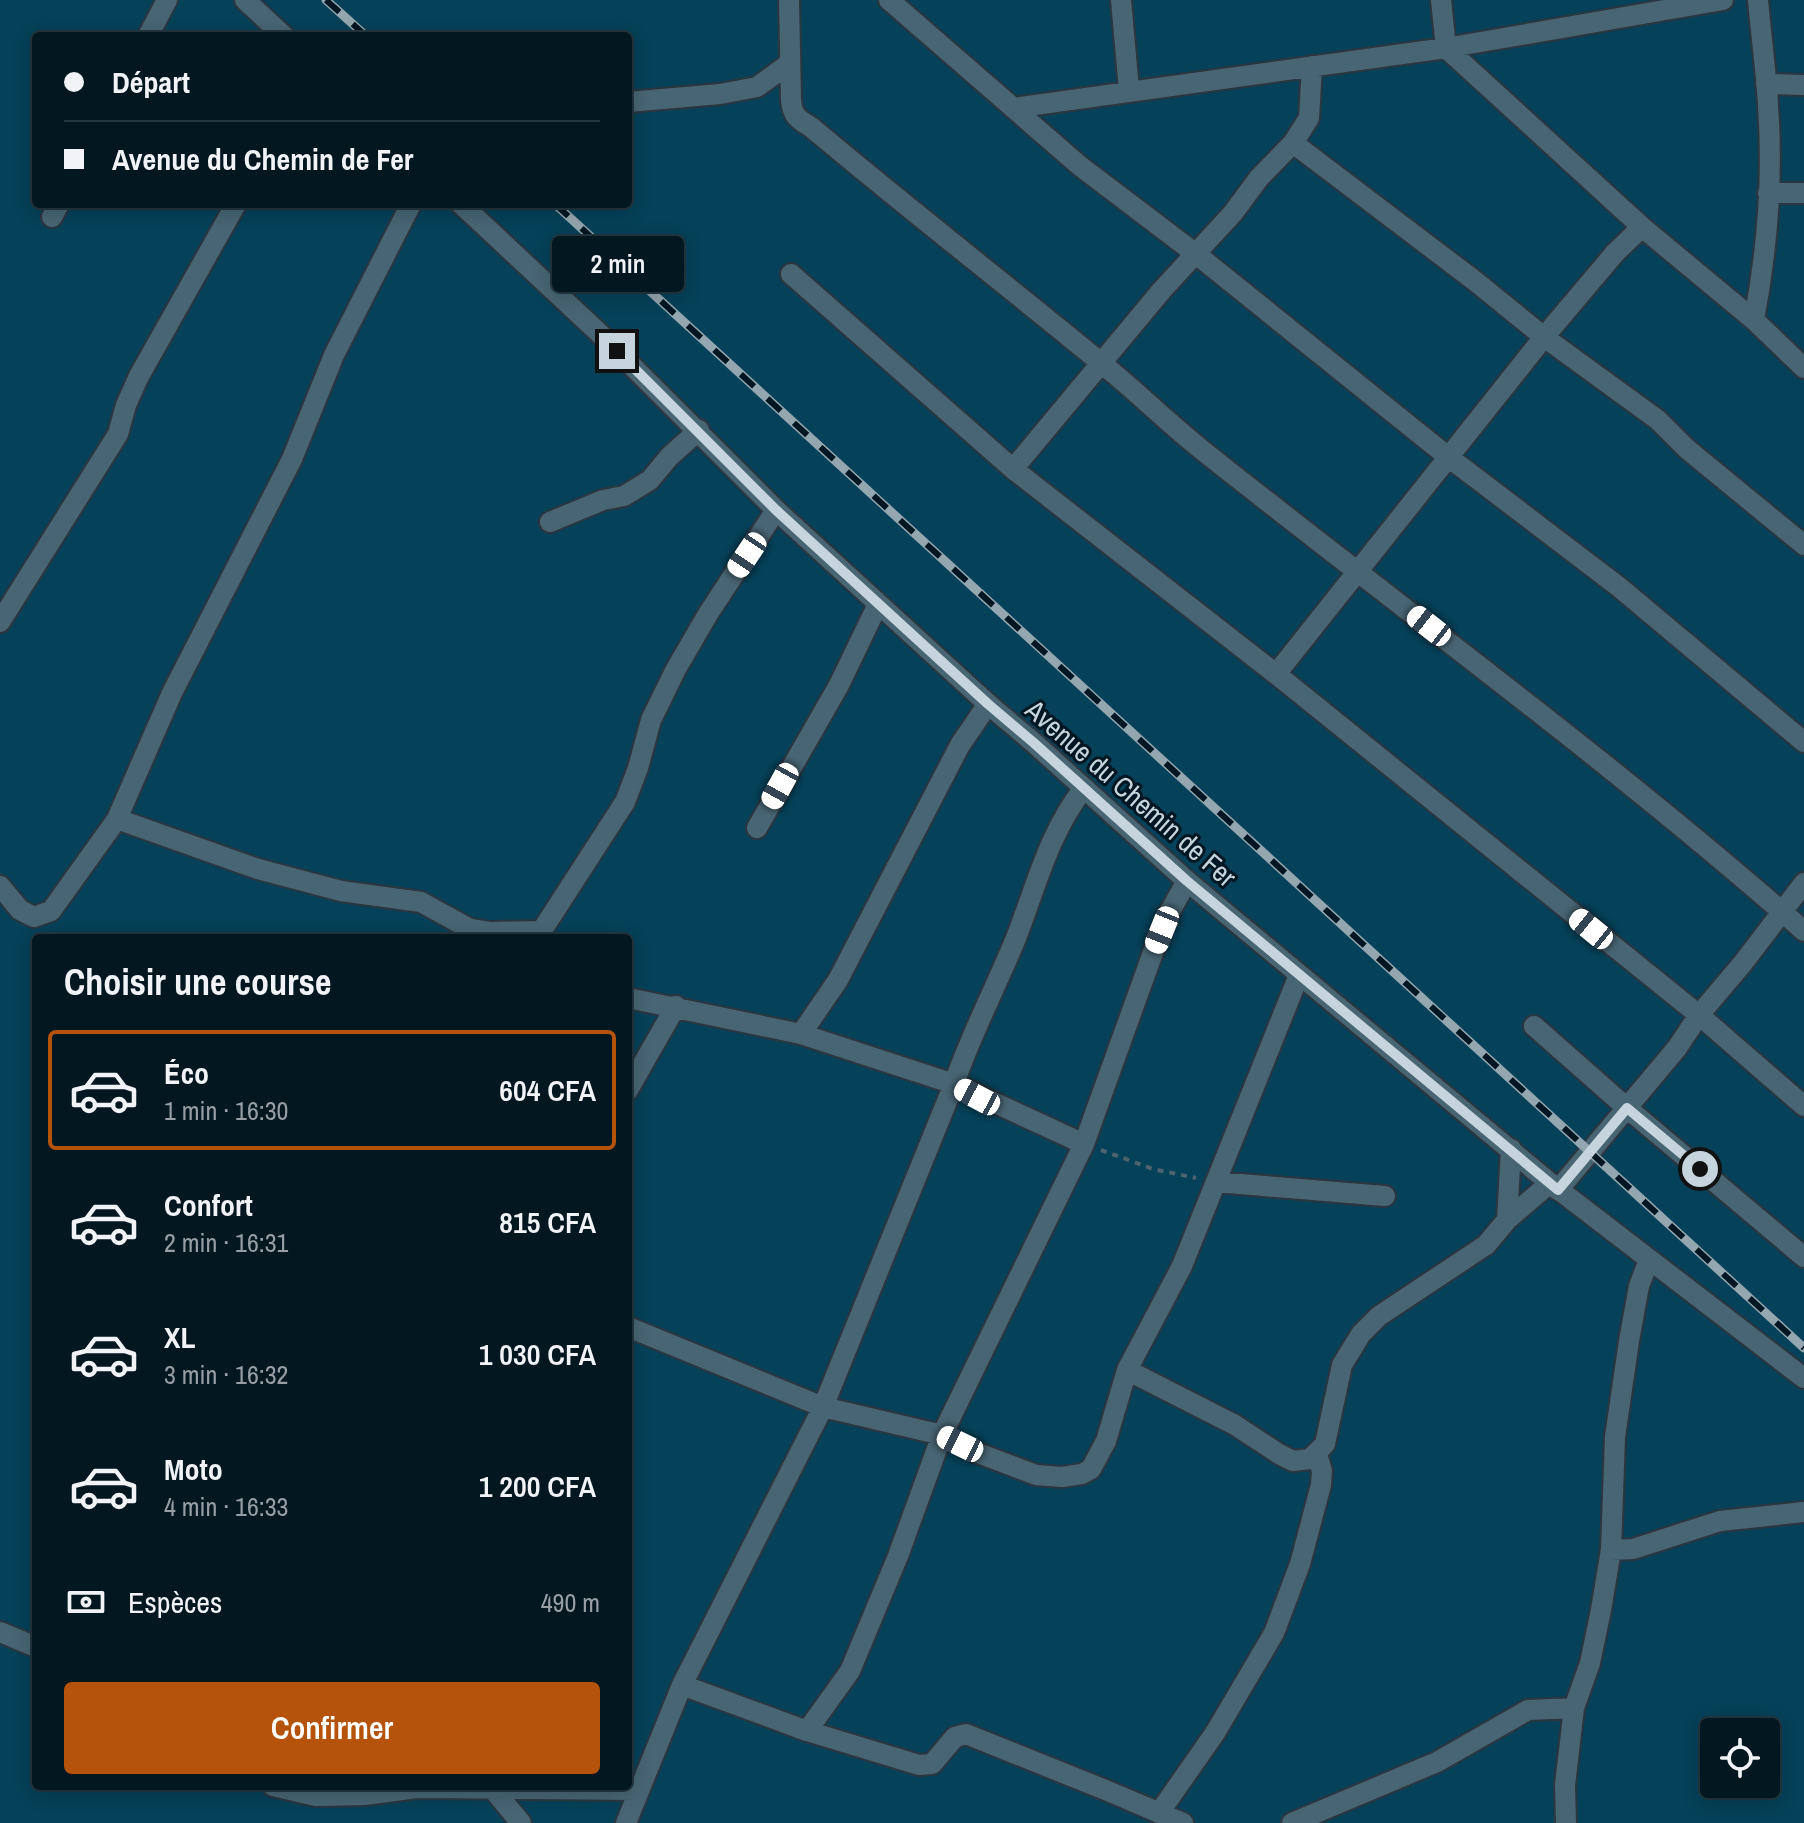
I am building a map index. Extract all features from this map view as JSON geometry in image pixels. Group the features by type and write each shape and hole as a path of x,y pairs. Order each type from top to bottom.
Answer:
{"street":[{"path":"150,32 167,0"},
{"path":"245,0 280,32"},
{"path":"789,0 791,99 797,119 811,127 1102,363 1199,448 1358,570 1739,874 1804,931"},
{"path":"889,0 1080,166 1196,254 1447,456 1619,587 1804,742"},
{"path":"1121,0 1129,90"},
{"path":"1441,0 1446,48 1642,227 1754,320 1804,368"},
{"path":"1013,108 1446,48 1723,0"},
{"path":"1754,320 1768,193 1768,106 1758,0"},
{"path":"632,102 720,94 757,87 790,63"},
{"path":"1013,469 1162,290 1293,143 1309,118 1312,66"},
{"path":"1766,84 1804,85"},
{"path":"1293,143 1544,337 1658,420 1687,449 1804,545"},
{"path":"1768,193 1804,193"},
{"path":"0,622 118,434 139,376 234,208"},
{"path":"0,886 20,910 34,917 51,911 117,819 172,693 292,459 334,355 409,208"},
{"name":"Avenue du Chemin de Fer","path":"465,208 699,430 776,510 1187,881 1554,1187 1804,1378"},
{"path":"1276,674 1544,337 1615,253 1642,227"},
{"path":"791,274 1013,469 1276,674 1699,1015 1804,1106"},
{"path":"550,522 603,500 624,496 650,480 669,457 699,430"},
{"path":"117,819 258,869 341,891 421,902 470,929 538,934 625,802 651,720 676,669 776,510"},
{"path":"757,828 839,685 878,604"},
{"path":"801,1034 838,980 960,745 988,704"},
{"path":"626,1823 682,1685 823,1407 1016,937 1054,836 1084,788"},
{"path":"807,1731 850,1671 898,1556 942,1435 1084,1144 1155,947 1187,881"},
{"path":"1127,1370 1235,1425 1293,1461 1310,1459 1317,1454 1325,1444 1342,1365 1361,1334 1379,1316 1486,1245 1507,1220 1554,1187 1677,1048 1699,1015 1804,883"},
{"path":"632,1329 823,1407 942,1435 978,1453 1036,1475 1062,1477 1082,1474 1091,1469 1106,1441 1127,1370 1182,1266 1299,975"},
{"path":"632,999 801,1034 954,1084 1084,1144"},
{"path":"632,1083 676,1006"},
{"path":"1534,1026 1804,1257"},
{"path":"1507,1220 1511,1149"},
{"path":"1216,1182 1385,1196"},
{"path":"1566,1823 1565,1785 1574,1708 1590,1663 1611,1550 1617,1424 1639,1286 1649,1260"},
{"path":"682,1685 807,1731 919,1765 932,1764 955,1737 966,1734 1172,1819 1215,1733 1274,1633 1300,1564 1321,1485 1322,1471 1317,1454"},
{"path":"1611,1550 1633,1549 1720,1521 1804,1512"},
{"path":"0,1632 32,1645"},
{"path":"1292,1823 1437,1762 1528,1710 1574,1708"},
{"path":"290,1790 316,1796 402,1790"},
{"path":"494,1790 521,1823"},
{"path":"632,1790 637,1790"}],"path":[{"path":"1084,1144 1153,1169 1216,1182"}],"shaded area":[{"path":"0,0 1804,0 1804,1823 0,1823"}],"railway":[{"path":"326,0 362,32"},
{"path":"559,208 1804,1348"}],"route":[{"path":"617,351 776,510 988,704 1187,881 1558,1190 1627,1108 1700,1169"}]}
